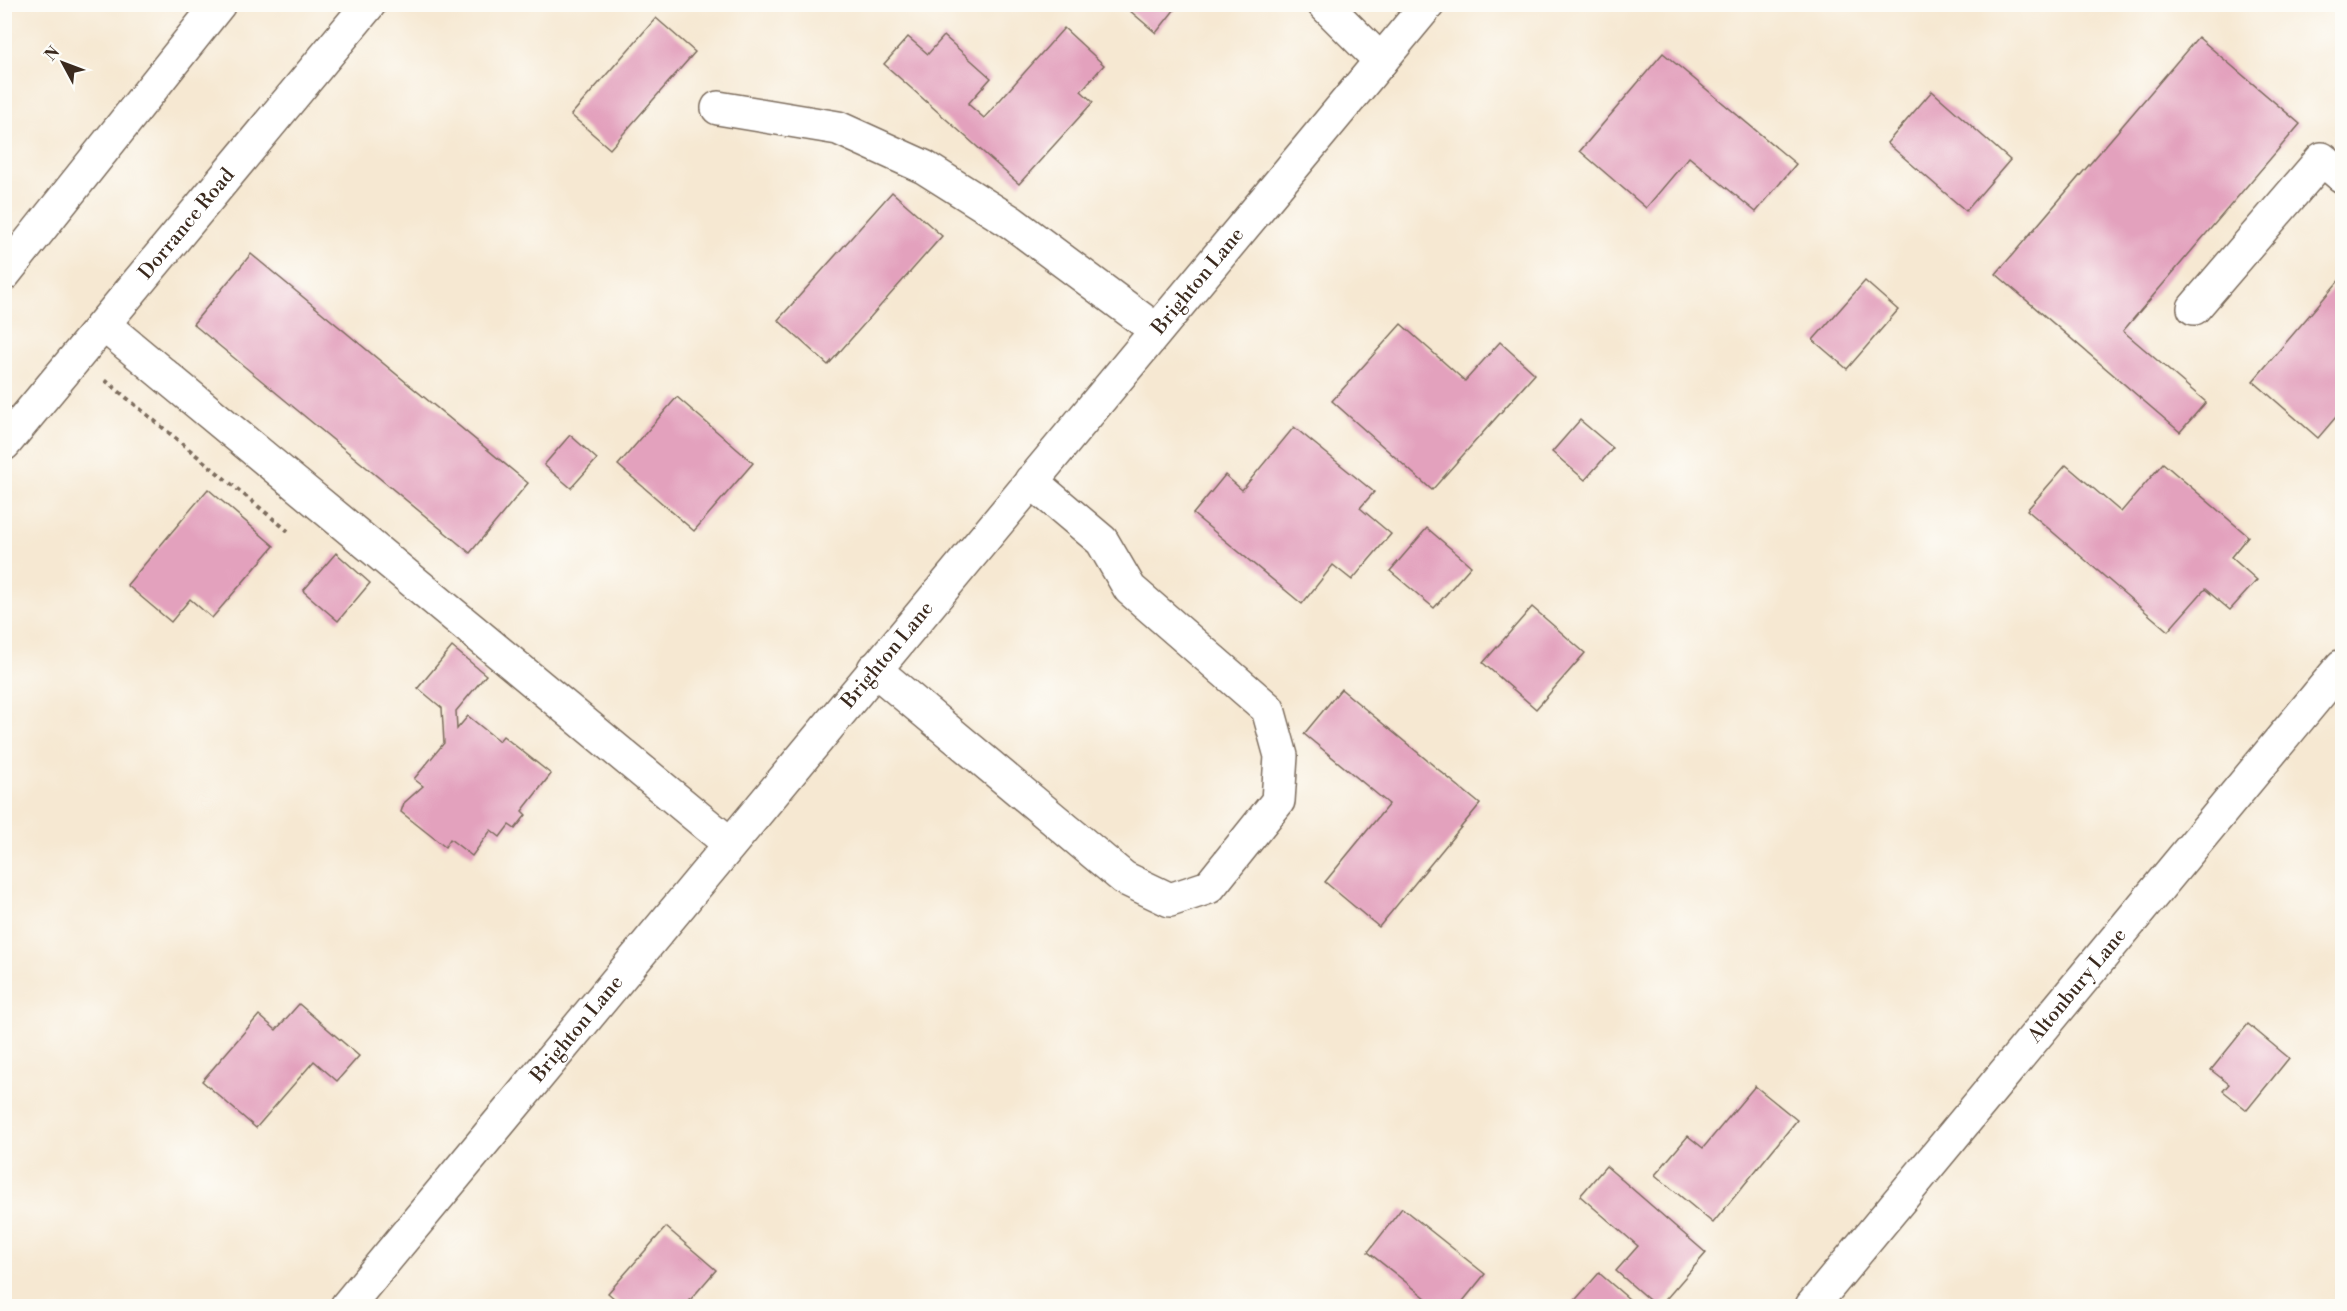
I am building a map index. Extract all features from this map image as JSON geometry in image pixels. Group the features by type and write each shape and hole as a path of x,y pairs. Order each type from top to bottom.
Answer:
{"street":[{"path":"4,274 219,4"},
{"name":"Dorrance Road","path":"4,444 369,4"},
{"path":"1324,4 1381,61"},
{"name":"Brighton Lane","path":"347,1306 1428,4"},
{"path":"718,108 838,128 924,167 1011,222 1156,330"},
{"path":"2194,309 2322,159 2343,176"},
{"path":"104,325 730,844"},
{"path":"874,669 1124,878 1170,900 1209,887 1278,801 1281,756 1268,709 1130,589 1102,541 1031,481"},
{"name":"Altonbury Lane","path":"1812,1306 2343,666"}],"path":[{"path":"77,357 288,531"}],"building":[{"path":"1122,4 1179,4 1156,33"},
{"path":"656,18 695,52 610,149 571,115"},
{"path":"1064,28 1104,65 1081,91 1093,102 1019,184 884,64 908,37 928,54 944,36 991,78 968,104 984,118"},
{"path":"2198,37 2300,124 2123,331 2206,402 2180,432 1996,274"},
{"path":"1663,53 1796,164 1756,212 1689,157 1646,208 1580,151"},
{"path":"1932,91 2010,160 1966,211 1887,143"},
{"path":"892,192 942,236 828,365 778,320"},
{"path":"251,254 528,483 470,553 193,324"},
{"path":"2342,277 2342,410 2318,438 2253,381"},
{"path":"1865,281 1898,310 1847,369 1813,340"},
{"path":"1401,324 1465,381 1500,342 1535,374 1432,490 1332,401"},
{"path":"677,397 753,463 694,531 618,465"},
{"path":"1580,420 1613,448 1585,480 1552,452"},
{"path":"1294,427 1374,492 1360,508 1391,534 1352,580 1333,565 1302,604 1193,514 1225,475 1242,490"},
{"path":"570,435 597,459 571,488 544,465"},
{"path":"2163,463 2248,536 2231,557 2257,580 2230,610 2205,589 2168,631 2027,510 2066,465 2121,512"},
{"path":"208,489 274,546 212,618 190,599 171,622 127,585"},
{"path":"1427,528 1471,566 1434,608 1390,571"},
{"path":"336,553 370,583 338,621 303,591"},
{"path":"1532,607 1585,653 1536,709 1483,663"},
{"path":"452,647 486,675 456,711 457,729 468,716 499,741 503,736 551,774 522,811 526,815 515,829 509,825 500,837 491,830 472,856 450,839 445,847 401,812 404,803 423,786 414,779 444,743 442,708 418,688"},
{"path":"1341,689 1480,804 1379,927 1325,882 1389,804 1304,734"},
{"path":"299,1004 359,1056 337,1081 314,1061 256,1128 202,1081 259,1015 276,1030"},
{"path":"2248,1024 2289,1058 2247,1110 2223,1091 2229,1084 2211,1070"},
{"path":"1755,1086 1797,1120 1713,1223 1655,1175 1688,1136 1703,1148"},
{"path":"1606,1166 1706,1253 1660,1306 1656,1306 1616,1271 1638,1246 1580,1196"},
{"path":"1402,1208 1485,1274 1459,1306 1436,1306 1368,1252"},
{"path":"666,1227 716,1270 685,1306 623,1306 608,1293"},
{"path":"1599,1273 1637,1306 1570,1306"}]}
